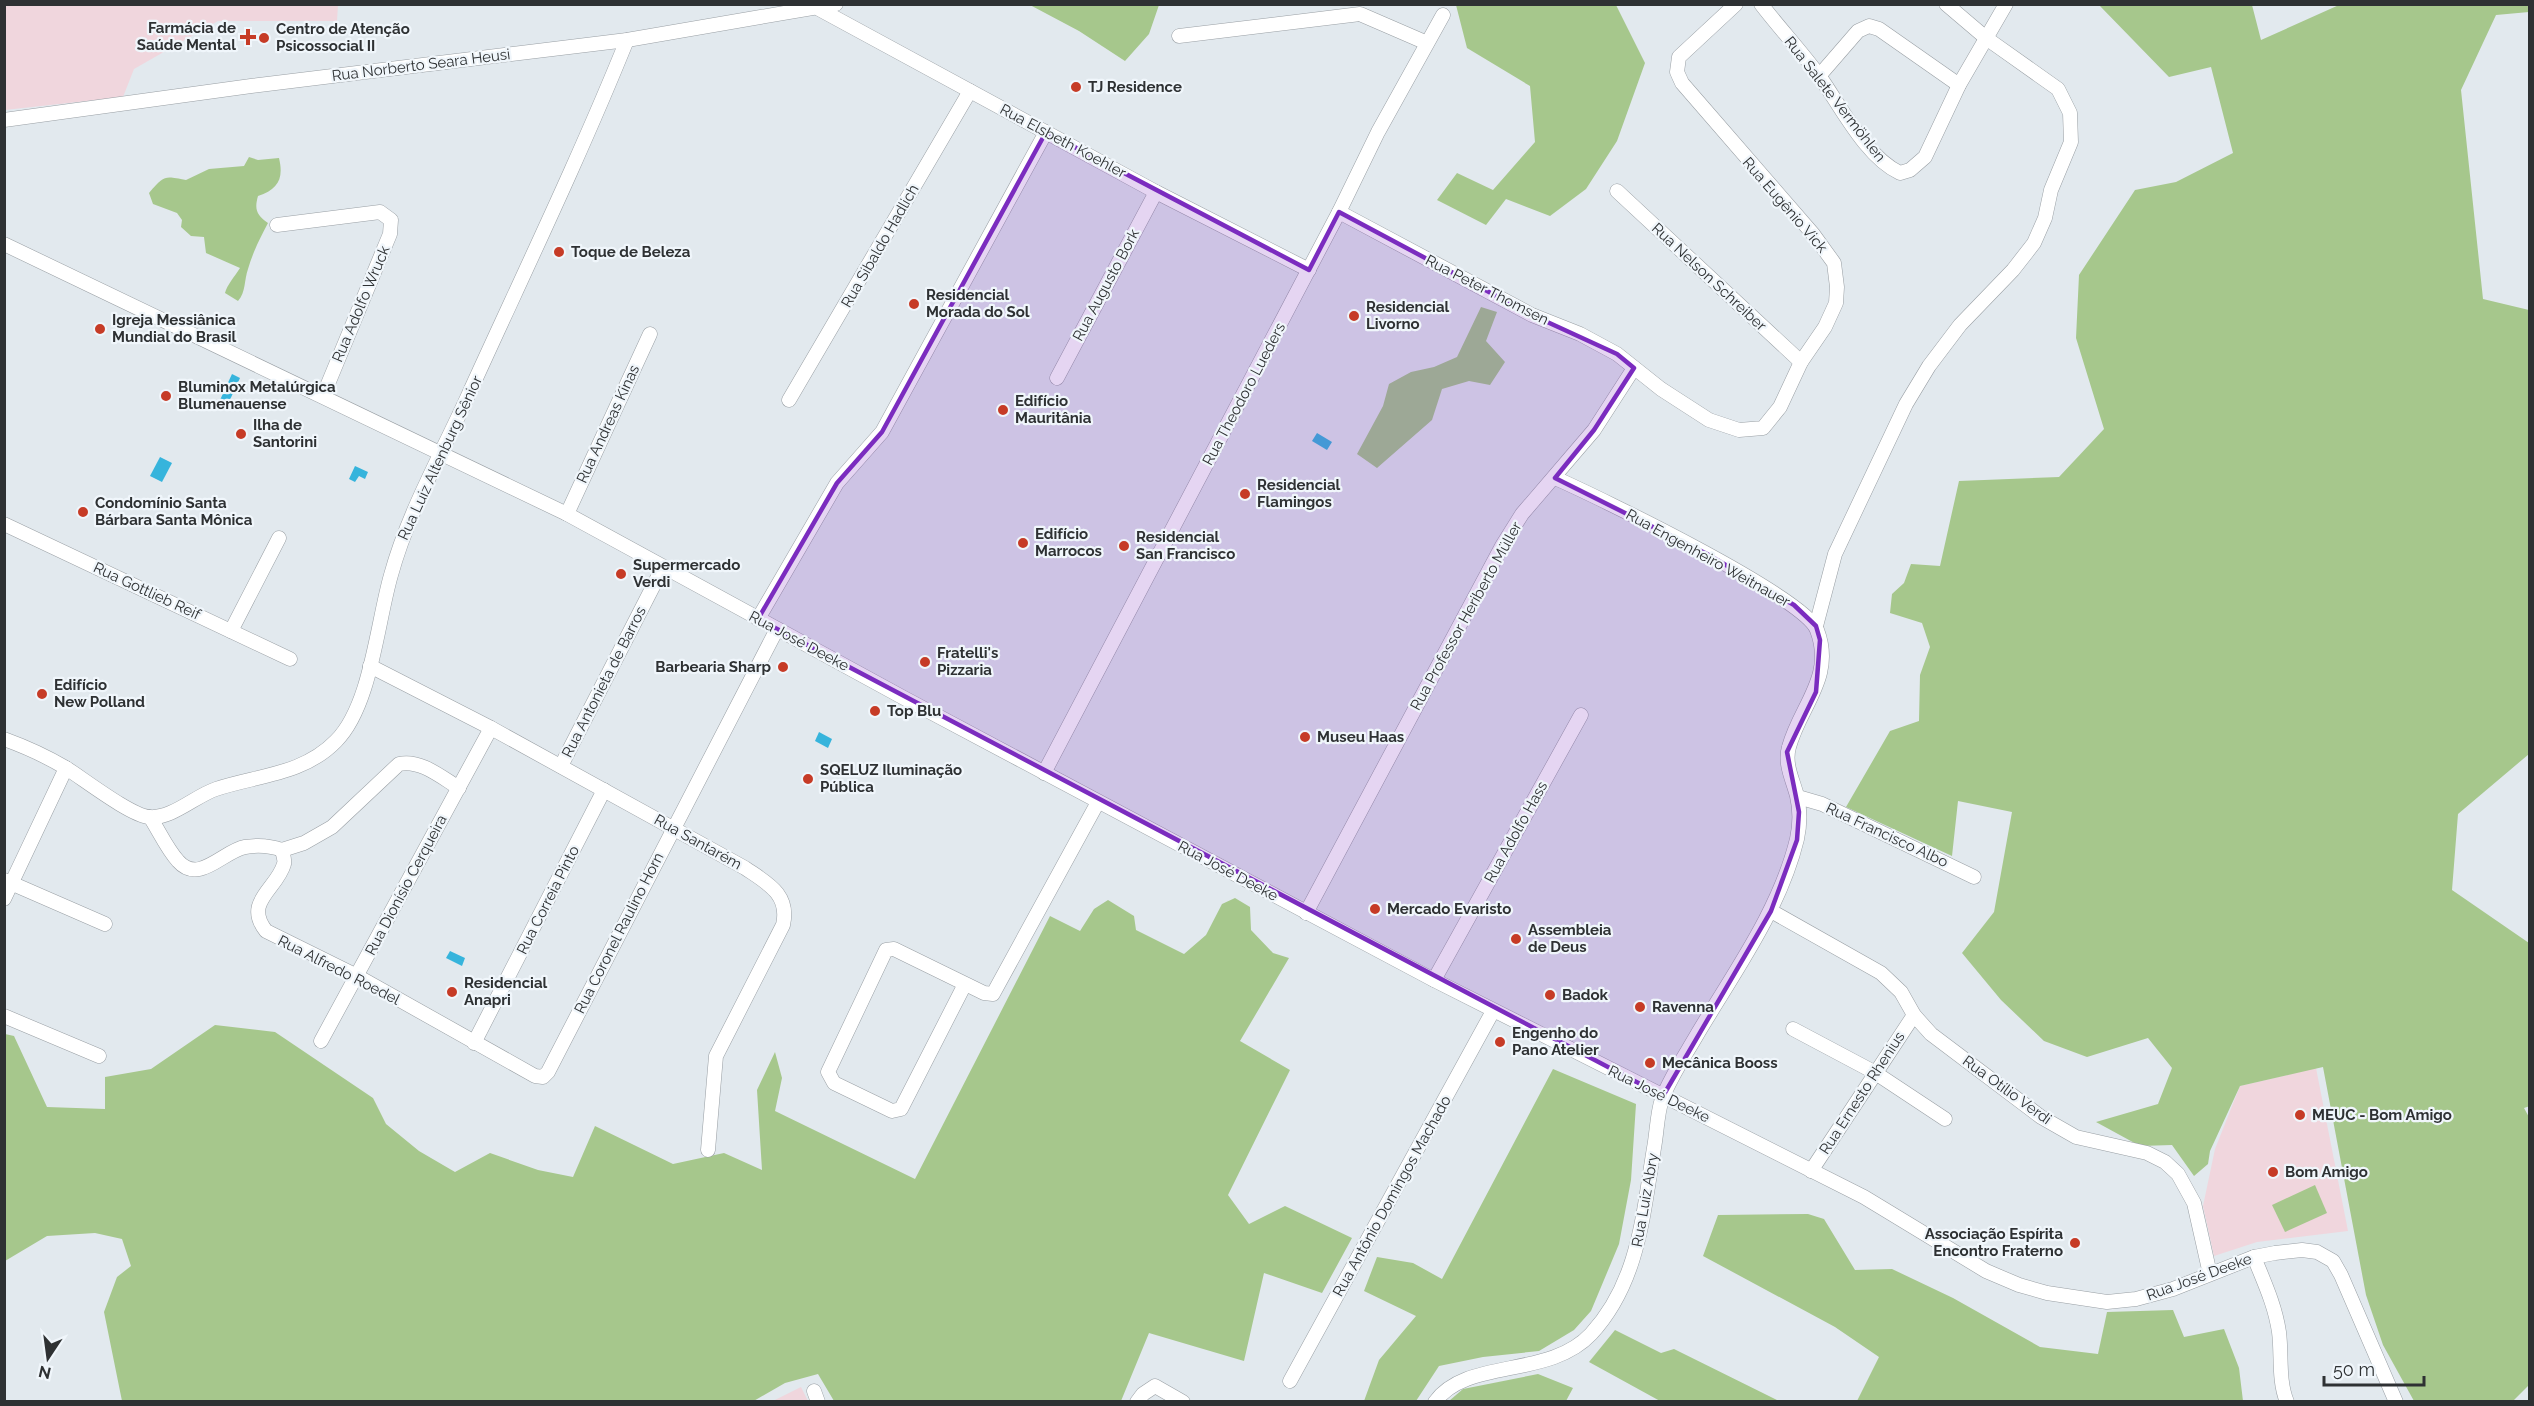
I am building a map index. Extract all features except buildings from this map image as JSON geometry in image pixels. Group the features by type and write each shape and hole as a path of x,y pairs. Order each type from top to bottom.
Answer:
{"street":[{"name":"Rua Norberto Seara Heusi","path":"4,120 262,84 627,40 819,9 837,4"},
{"name":"Rua Eugênio Vick","path":"1634,368 1661,389 1709,420 1739,430 1763,428 1780,407 1801,362 1825,327 1836,303 1838,287 1834,263 1813,234 1682,83 1677,72 1679,57 1736,4"},
{"name":"Rua Salete Vermöhlen","path":"1761,4 1819,76 1878,157 1891,169 1900,173 1910,170 1925,157 1959,85 2006,4"},
{"path":"1663,1096 1771,911 1797,840 1798,797 1788,768 1787,752 1796,725 1815,692 1820,675 1821,655 1816,626 1835,554 1906,404 1929,366 1960,325 2013,270 2034,243 2045,218 2051,190 2071,142 2070,114 2058,89 1986,38 1946,4"},
{"name":"Rua Elsbeth Koehler","path":"819,9 1156,192 1309,270"},
{"path":"1179,36 1360,14 1427,43"},
{"name":"Rua Theodoro Lueders","path":"1044,773 1339,213 1378,132 1443,15"},
{"path":"1819,76 1858,31 1869,26 1879,29 1959,85"},
{"name":"Rua Luiz Altenburg Sênior","path":"150,817 165,814 214,790 295,768 318,756 336,741 349,724 370,666 390,578 415,505 597,114 627,40"},
{"name":"Rua Sibaldo Hadlich","path":"789,400 970,92"},
{"path":"758,619 837,483 882,432 1046,132"},
{"name":"Rua Nelson Schreiber","path":"1617,191 1801,362"},
{"name":"Rua Augusto Bork","path":"1057,378 1156,192"},
{"name":"Rua Adolfo Wruck","path":"277,225 380,212 391,220 390,234 323,396"},
{"name":"Rua Peter Thomsen","path":"1339,213 1532,315 1599,344 1617,354 1634,368"},
{"name":"Rua José Deeke","path":"4,244 567,514 1306,913 1493,1011 1872,1201 1986,1271 2047,1293 2107,1302 2136,1299 2173,1289 2254,1257 2302,1250 2317,1252 2333,1262 2342,1275 2396,1401"},
{"name":"Rua Andreas Kinas","path":"567,514 650,334"},
{"name":"Rua Professor Heriberto Müller","path":"1306,913 1502,546 1522,514 1594,430 1634,368"},
{"name":"Rua Engenheiro Weitnauer","path":"1555,478 1707,554 1794,605 1816,626"},
{"name":"Rua Gottlieb Reif","path":"4,524 290,659"},
{"path":"231,631 279,538"},
{"name":"Rua Antonieta de Barros","path":"561,766 663,567"},
{"name":"Rua Coronel Raulino Horn","path":"543,1077 777,629"},
{"name":"Rua Santarém","path":"370,666 491,728 745,868 768,884 784,903 786,912 783,925 716,1056 708,1150"},
{"name":"Rua Adolfo Hass","path":"1434,980 1581,715"},
{"name":"Rua Dionísio Cerqueira","path":"321,1041 491,728"},
{"path":"4,739 39,753 132,812 150,817 178,861 188,869 201,870 243,847 271,846 282,850 304,843 332,827 399,764 408,762 420,765 459,788"},
{"path":"4,899 8,882 66,768"},
{"name":"Rua Correia Pinto","path":"474,1043 604,790"},
{"name":"Rua Francisco Albo","path":"1798,797 1822,804 1974,877"},
{"path":"965,984 901,1109 892,1111 834,1083 830,1078 828,1072 886,950 894,949 984,993 993,994 1098,802"},
{"name":"Rua Alfredo Roedel","path":"282,850 284,864 258,907 259,922 266,931 282,941 357,976 535,1077 543,1077"},
{"path":"8,882 105,924"},
{"name":"Rua Otílio Verdi","path":"1771,911 1881,973 1901,992 1914,1015 1931,1034 2017,1100 2060,1129 2076,1137 2147,1154 2165,1162 2178,1174 2194,1203 2210,1274"},
{"name":"Rua Antônio Domingos Machado","path":"1290,1381 1493,1011"},
{"name":"Rua Ernesto Rhenius","path":"1811,1171 1874,1072 1914,1015"},
{"path":"4,1016 99,1056"},
{"path":"1793,1029 1874,1072 1945,1119"},
{"name":"Rua Luiz Abry","path":"1435,1401 1449,1388 1465,1379 1525,1367 1564,1354 1590,1335 1605,1316 1615,1301 1638,1246 1663,1096"},
{"path":"2254,1257 2276,1311 2280,1335 2283,1393 2287,1401"},
{"path":"1137,1401 1155,1386 1184,1401"}],"highlighted area":[{"path":"1046,132 1309,270 1339,212 1532,315 1617,354 1634,368 1594,430 1555,478 1707,554 1794,605 1816,626 1820,640 1816,692 1787,752 1799,812 1797,840 1771,911 1663,1096 758,619 837,483 882,432"}],"shaded area":[{"path":"4,5 338,5 337,21 218,21 134,69 123,97 5,110"},
{"name":"Bom Amigo","path":"2316,1068 2348,1231 2257,1242 2214,1256 2203,1206 2215,1149 2240,1086"},
{"path":"801,1387 808,1401 773,1401"}],"green space":[{"path":"1159,4 1149,34 1125,61 1079,31 1030,5"},
{"path":"1456,5 1616,5 1645,63 1617,141 1586,189 1550,216 1506,199 1486,225 1437,200 1457,173 1493,190 1535,142 1530,86 1467,48"},
{"path":"2099,5 2252,5 2261,40 2339,5 2529,5 2529,12 2496,15 2461,90 2483,299 2529,310 2529,754 2458,814 2452,890 2529,943 2530,1106 2524,1108 2530,1119 2529,1385 2513,1401 2414,1401 2383,1345 2366,1295 2323,1067 2240,1086 2210,1151 2208,1164 2194,1176 2172,1145 2140,1146 2096,1122 2158,1104 2172,1068 2148,1038 2087,1057 2044,1041 2001,1000 1962,953 1994,912 2012,812 1958,801 1952,856 1846,807 1890,731 1919,721 1920,675 1930,647 1922,623 1890,613 1892,594 1904,583 1911,564 1940,566 1959,481 2059,477 2104,429 2076,338 2079,275 2135,190 2176,182 2233,153 2211,67 2169,77"},
{"path":"249,157 258,160 279,158 281,172 275,186 258,196 257,212 268,223 252,257 238,301 225,293 240,268 206,253 204,237 191,236 181,227 182,220 177,213 153,204 149,193 165,178 186,180 209,169 244,166"},
{"path":"1481,307 1497,312 1486,341 1505,362 1490,385 1469,381 1442,389 1432,420 1377,468 1357,454 1383,406 1389,384 1411,372 1434,367 1457,357"},
{"path":"1235,898 1250,907 1251,930 1273,953 1289,958 1240,1041 1290,1070 1228,1195 1249,1224 1285,1206 1352,1238 1322,1293 1264,1273 1244,1361 1149,1333 1121,1401 834,1401 818,1374 785,1383 752,1402 122,1401 104,1312 117,1277 131,1266 122,1239 95,1233 47,1236 5,1261 5,1034 14,1036 47,1107 105,1109 105,1077 151,1069 215,1025 275,1032 373,1098 386,1124 419,1151 455,1172 490,1153 538,1170 573,1177 595,1126 673,1164 724,1153 762,1170 757,1090 775,1052 782,1078 775,1111 915,1179 1050,916 1080,931 1094,909 1108,900 1134,916 1136,930 1184,954 1206,935 1222,904"},
{"path":"1553,1069 1636,1104 1631,1180 1619,1244 1591,1311 1574,1330 1539,1351 1483,1357 1439,1366 1416,1401 1364,1401 1379,1360 1416,1316 1364,1291 1377,1257 1413,1263 1442,1279"},
{"path":"2315,1185 2327,1213 2285,1232 2272,1205"},
{"path":"1808,1214 1824,1219 1855,1270 1892,1269 1953,1298 2040,1347 2098,1354 2107,1312 2173,1310 2184,1337 2224,1329 2239,1368 2243,1401 1857,1401 1879,1357 1835,1327 1703,1256 1718,1215"},
{"path":"1615,1330 1661,1353 1674,1349 1779,1401 1660,1401 1589,1362"},
{"path":"1538,1374 1573,1388 1566,1401 1449,1401 1463,1389"}],"water":[{"path":"232,374 240,378 228,404 220,400"},
{"path":"1317,433 1332,442 1327,450 1312,441"},
{"path":"160,457 172,463 162,482 150,476"},
{"path":"355,466 368,472 365,479 359,476 355,482 349,479"},
{"path":"819,732 832,739 828,748 815,741"},
{"path":"450,951 465,958 462,966 446,958"}],"place":[{"name":"Farmácia de Saúde Mental","path":"248,37"},
{"name":"Centro de Atenção Psicossocial II","path":"264,38"},
{"name":"TJ Residence","path":"1076,87"},
{"name":"Toque de Beleza","path":"559,252"},
{"name":"Residencial Morada do Sol","path":"914,304"},
{"name":"Residencial Livorno","path":"1354,316"},
{"name":"Igreja Messiânica Mundial do Brasil","path":"100,329"},
{"name":"Bluminox Metalúrgica Blumenauense","path":"166,396"},
{"name":"Edifício Mauritânia","path":"1003,410"},
{"name":"Ilha de Santorini","path":"241,434"},
{"name":"Residencial Flamingos","path":"1245,494"},
{"name":"Condomínio Santa Bárbara Santa Mônica","path":"83,512"},
{"name":"Edifício Marrocos","path":"1023,543"},
{"name":"Residencial San Francisco","path":"1124,546"},
{"name":"Supermercado Verdi","path":"621,574"},
{"name":"Fratelli's Pizzaria","path":"925,662"},
{"name":"Barbearia Sharp","path":"783,667"},
{"name":"Edifício New Polland","path":"42,694"},
{"name":"Top Blu","path":"875,711"},
{"name":"Museu Haas","path":"1305,737"},
{"name":"SQELUZ Iluminação Pública","path":"808,779"},
{"name":"Mercado Evaristo","path":"1375,909"},
{"name":"Assembleia de Deus","path":"1516,939"},
{"name":"Residencial Anapri","path":"452,992"},
{"name":"Badok","path":"1550,995"},
{"name":"Ravenna","path":"1640,1007"},
{"name":"Engenho do Pano Atelier","path":"1500,1042"},
{"name":"Mecânica Booss","path":"1650,1063"},
{"name":"MEUC - Bom Amigo","path":"2300,1115"},
{"name":"Bom Amigo","path":"2273,1172"},
{"name":"Associação Espírita Encontro Fraterno","path":"2075,1243"}]}
